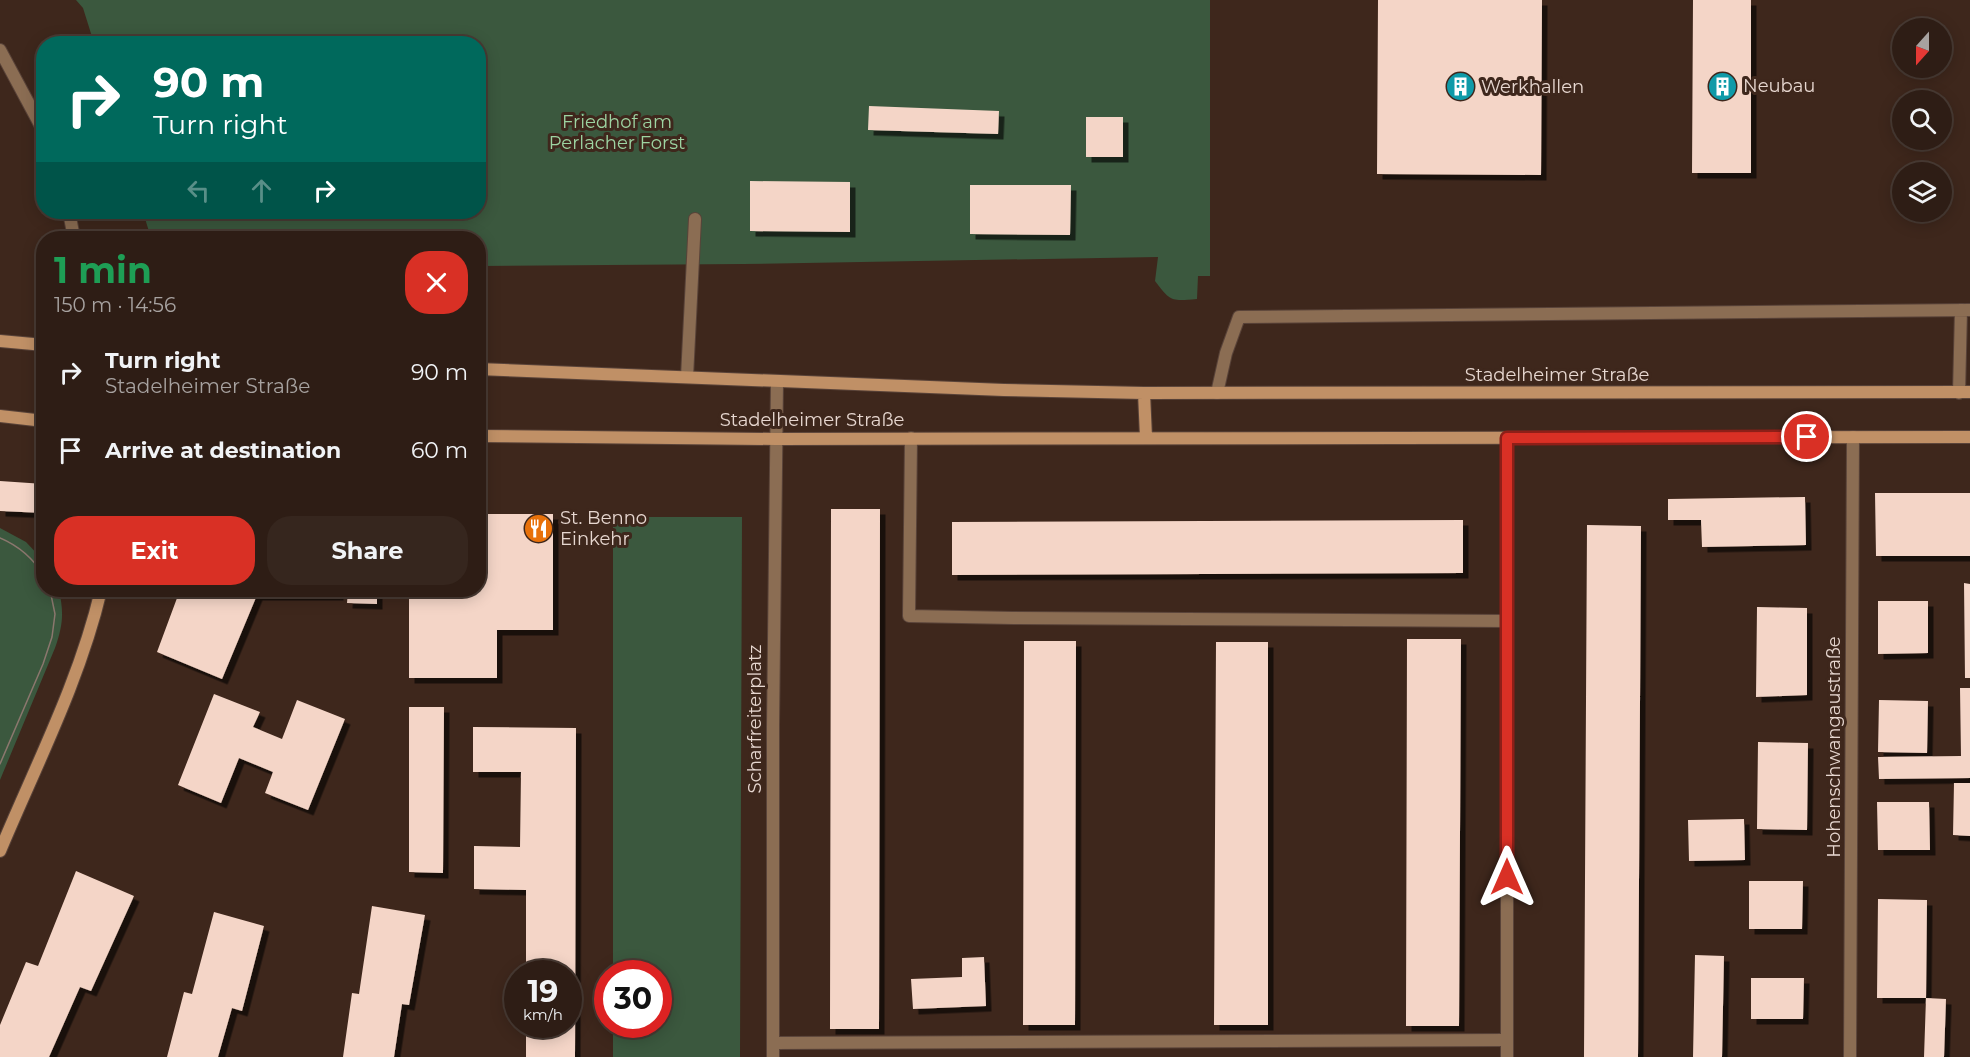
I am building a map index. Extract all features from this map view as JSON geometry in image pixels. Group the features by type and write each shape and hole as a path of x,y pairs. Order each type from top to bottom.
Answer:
{"main road":[{"path":"0,341 36,344"},
{"name":"Stadelheimer Straße","path":"486,369 777,382 1144,393 1964,392"},
{"path":"1144,393 1146,437"},
{"path":"0,416 36,420"},
{"name":"Stadelheimer Straße","path":"486,436 776,439 1970,437"},
{"path":"0,851 81,661 99,597"}],"street":[{"path":"0,50 36,117"},
{"path":"687,377 695,219"},
{"path":"1217,393 1226,353 1239,317 1965,310 1964,392"},
{"name":"Scharfreiterplatz","path":"773,1057 773,726 777,382"},
{"name":"Hohenschwangaustraße","path":"1850,1057 1853,437"},
{"path":"911,438 909,616 1507,621"},
{"path":"1507,438 1507,1057"},
{"path":"773,1043 1506,1040"}],"green space":[{"name":"Friedhof am Perlacher Forst","path":"76,0 1210,0 1210,276 1198,276 1197,299 1177,300 1168,296 1155,281 1158,257 486,266 486,231 149,231 145,219 486,219 486,36 92,36 83,8"},
{"path":"613,517 742,517 740,1057 613,1057 613,1038 672,1038 672,960 613,960"},
{"path":"0,528 26,542 36,553 36,597 60,597 62,612 60,632 55,648 0,780"}],"building":[{"name":"Werkhallen","path":"1378,0 1542,0 1541,175 1377,174"},
{"name":"Neubau","path":"1693,0 1751,0 1751,173 1692,173"},
{"path":"869,106 999,111 998,134 868,130"},
{"path":"1086,117 1123,117 1123,157 1086,157"},
{"path":"750,181 850,182 850,232 750,231"},
{"path":"970,185 1071,185 1070,235 970,234"},
{"path":"0,481 36,483 36,513 0,511"},
{"path":"1875,493 1970,493 1970,556 1876,556"},
{"path":"1805,497 1806,545 1702,547 1701,520 1668,520 1668,499"},
{"path":"831,509 880,509 879,1029 830,1029"},
{"path":"486,514 553,514 553,630 497,630 497,678 409,678 409,597 486,597"},
{"path":"1463,520 1463,573 952,575 952,522"},
{"path":"1587,525 1641,526 1638,1057 1584,1057"},
{"path":"1964,583 1970,584 1970,678 1965,678"},
{"path":"177,597 256,597 222,679 157,652"},
{"path":"347,597 377,597 377,604 347,603"},
{"path":"1878,601 1928,601 1928,653 1878,654"},
{"path":"1757,607 1807,608 1807,695 1756,697"},
{"path":"1407,639 1461,639 1459,1026 1406,1026"},
{"path":"1024,641 1076,641 1075,1025 1023,1025"},
{"path":"1216,642 1268,642 1268,1025 1214,1025"},
{"path":"1960,688 1970,688 1970,778 1879,779 1878,757 1961,756"},
{"path":"214,694 260,712 253,727 282,739 297,700 345,719 308,810 265,793 273,772 239,758 221,803 178,785"},
{"path":"1879,700 1928,701 1927,753 1878,752"},
{"path":"409,707 444,707 443,873 409,872"},
{"path":"473,727 576,728 575,960 526,960 526,890 474,889 474,846 520,847 521,772 473,772"},
{"path":"1758,742 1808,743 1807,830 1757,829"},
{"path":"1954,783 1970,783 1970,836 1953,835"},
{"path":"1877,802 1929,802 1930,850 1878,850"},
{"path":"1744,819 1745,860 1689,861 1688,820"},
{"path":"76,871 134,896 91,991 80,987 49,1057 0,1057 0,1025 26,962 38,966"},
{"path":"1749,881 1803,881 1802,929 1749,929"},
{"path":"1878,899 1927,900 1926,998 1877,998"},
{"path":"372,906 425,915 409,1005 402,1004 394,1057 343,1057 352,993 359,994"},
{"path":"214,912 264,926 242,1011 232,1008 218,1057 167,1057 184,992 192,994"},
{"path":"1695,955 1724,956 1722,1057 1693,1057"},
{"path":"984,957 986,1006 913,1009 911,979 962,977 962,958"},
{"path":"1751,978 1804,978 1803,1019 1751,1019"},
{"path":"1926,998 1946,999 1944,1057 1924,1057"},
{"path":"526,1038 575,1038 575,1057 526,1057"}],"tram line":[{"path":"0,538 25,553 36,565"},
{"path":"0,764 43,664 52,637 55,614 51,597"}],"place":[{"name":"Neubau","path":"1722,86"},
{"name":"Werkhallen","path":"1460,87"},
{"name":"St. Benno Einkehr","path":"539,528"}],"route":[{"path":"1507,877 1507,438 1807,437"}]}
